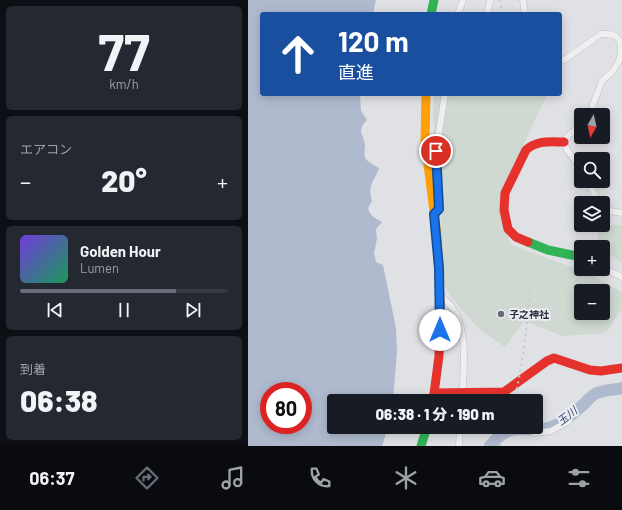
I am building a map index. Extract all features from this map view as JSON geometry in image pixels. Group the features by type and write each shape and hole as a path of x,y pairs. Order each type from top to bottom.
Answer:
{"main road":[{"path":"431,12 434,0"},
{"path":"426,96 426,141 439,268 440,295 439,356 434,394"},
{"path":"564,142 538,143 531,145 526,150 505,193 505,217 508,229 516,237 548,250 574,256"},
{"path":"483,394 504,392 547,361 554,358 590,370 601,371 622,368"},
{"path":"421,446 425,434"}],"street":[{"path":"459,12 463,0"},
{"path":"487,12 490,0"},
{"path":"523,0 525,12"},
{"path":"562,60 601,34 616,36 620,41 619,61 613,71 602,81 592,108"},
{"path":"434,214 439,209 436,151 445,96"},
{"path":"574,131 567,136 564,142 567,150 574,159"},
{"path":"610,211 622,213"},
{"path":"610,271 622,277"},
{"path":"440,295 452,306 462,330 462,394"},
{"path":"543,432 551,431 569,421"},
{"path":"459,446 460,434"}],"shaded area":[{"path":"434,96 547,96 534,121 508,180 504,224 511,245 574,268 574,276 593,276 608,284 574,284 574,320 610,320 610,285 622,292 622,309 606,333 563,336 524,321 505,347 479,329 461,309 447,291 441,274 442,239 433,113"},
{"path":"610,225 622,225 622,263 610,254 610,240 597,240 598,232 610,232"}],"water":[{"path":"248,0 376,0 373,12 260,12 260,96 360,96 361,111 367,120 363,124 361,131 365,142 365,156 370,163 379,168 371,187 370,191 372,201 368,208 371,215 382,222 376,229 377,239 374,253 376,262 383,265 396,328 397,351 394,394 327,394 327,434 386,434 382,446 248,446"}],"waterway":[{"name":"玉川","path":"490,446 498,437 514,429 537,430 554,426 570,416 595,394 622,388"}],"railway":[{"path":"500,0 502,12"},
{"path":"516,394 528,317 530,289"},
{"path":"500,446 504,434"}],"traffic: fast":[{"path":"431,12 434,0"},
{"path":"528,242 548,250 574,256"},
{"path":"421,446 425,434"}],"traffic: slow":[{"path":"426,96 425,141 437,235 440,302"}],"traffic: jam":[{"path":"528,242 516,237 508,229 504,210 505,193 526,150 539,143 564,142"},
{"path":"434,394 439,356 440,302"},
{"path":"435,393 504,392 547,361 554,358 590,370 601,371 622,368"}],"place":[{"name":"子之神社","path":"501,314"}],"route":[{"path":"436,151 439,211 434,214 439,268 440,330"}]}
